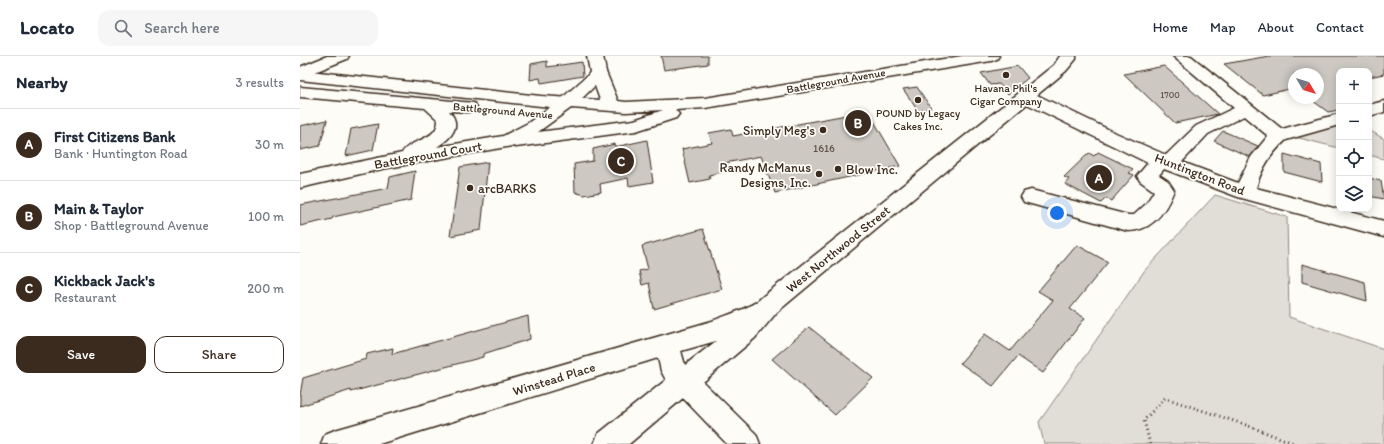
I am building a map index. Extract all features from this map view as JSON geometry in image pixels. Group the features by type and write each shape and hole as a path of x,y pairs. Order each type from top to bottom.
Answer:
{"main road":[{"name":"Battleground Avenue","path":"305,63 566,103 613,106 704,103 991,56"},
{"name":"West Northwood Street","path":"608,444 746,330 769,305 1060,68 1068,59 1068,56"},
{"path":"1181,56 1279,136"},
{"path":"305,63 338,57"},
{"path":"596,64 604,86 604,94 613,106"},
{"name":"Battleground Court","path":"300,181 382,163 508,141 529,130 551,115 588,85 595,78 596,64"},
{"name":"Battleground Avenue","path":"300,92 551,115 615,118 670,114 704,103"},
{"name":"Huntington Road","path":"1025,96 1200,177 1245,192 1384,230"},
{"path":"382,163 424,147 443,133 447,127 447,120 443,114 431,104"},
{"path":"1372,110 1384,106"},
{"path":"1031,197 1128,223 1138,222 1145,218 1162,196 1164,190 1147,176 1202,130 1245,109"},
{"path":"508,141 529,140 636,125 670,114"},
{"path":"1245,192 1251,173 1261,155 1272,141 1279,136 1336,120"},
{"name":"Winstead Place","path":"335,444 717,330 746,318 769,305"},
{"path":"667,345 674,371 746,444"}],"path":[{"path":"1150,444 1144,420 1165,398 1246,425 1296,444"}],"shaded area":[{"path":"1336,126 1336,147 1291,136"},
{"path":"1372,132 1384,139 1384,159 1372,156"},
{"path":"1215,195 1287,217 1289,317 1384,349 1384,444 1044,444 1039,422 1145,270"}],"building":[{"path":"661,56 708,56 708,64 664,70"},
{"path":"1269,56 1384,56 1384,74 1372,76 1372,68 1336,68 1336,111 1328,112 1317,104 1324,104 1324,68 1288,68 1288,89 1263,95 1224,64"},
{"path":"547,61 547,67 582,62 583,76 541,83 540,78 530,80 531,64"},
{"path":"1018,66 1028,78 1008,94 999,84 990,85 981,73"},
{"path":"1164,66 1218,114 1175,123 1124,74"},
{"path":"917,87 931,108 918,111 903,89"},
{"path":"868,111 900,166 775,193 761,156 720,164 722,172 709,175 710,179 690,183 682,149 712,143 709,133 731,129 733,136"},
{"path":"327,120 320,146 300,150 300,126"},
{"path":"378,124 373,150 346,156 351,129"},
{"path":"1223,131 1258,146 1250,157 1214,141"},
{"path":"647,140 653,182 629,186 628,178 600,184 601,192 584,195 575,192 574,164 593,161 593,149 615,144 615,147"},
{"path":"1098,152 1133,169 1129,173 1134,175 1111,201 1106,198 1101,203 1065,184 1069,179 1064,177 1089,153 1094,156"},
{"path":"1284,154 1321,164 1322,182 1284,172"},
{"path":"488,162 481,230 450,236 460,167"},
{"path":"415,171 411,200 333,217 332,219 300,226 300,205 388,188 390,177"},
{"path":"1372,179 1381,181 1384,199 1372,197"},
{"path":"703,229 722,289 654,309 649,283 642,285 639,271 648,269 642,246"},
{"path":"1077,245 1108,262 1070,309 1085,318 1043,373 1018,356 993,386 960,363 985,334 1010,351 1053,300 1038,291"},
{"path":"1302,264 1365,282 1367,301 1302,282"},
{"path":"528,316 530,339 483,354 483,357 351,392 351,390 300,406 303,378 366,359 367,354 393,348 392,354"},
{"path":"809,327 873,378 835,415 772,359"}],"place":[{"name":"Havana Phil's Cigar Company","path":"1006,75"},
{"name":"POUND by Legacy Cakes Inc.","path":"918,100"},
{"name":"Main & Taylor","path":"858,123"},
{"name":"Simply Meg's","path":"823,130"},
{"name":"Kickback Jack's","path":"621,161"},
{"name":"Blow Inc.","path":"838,169"},
{"name":"Randy McManus Designs, Inc.","path":"819,174"},
{"name":"First Citizens Bank","path":"1099,178"},
{"name":"arcBARKS","path":"470,188"}]}
